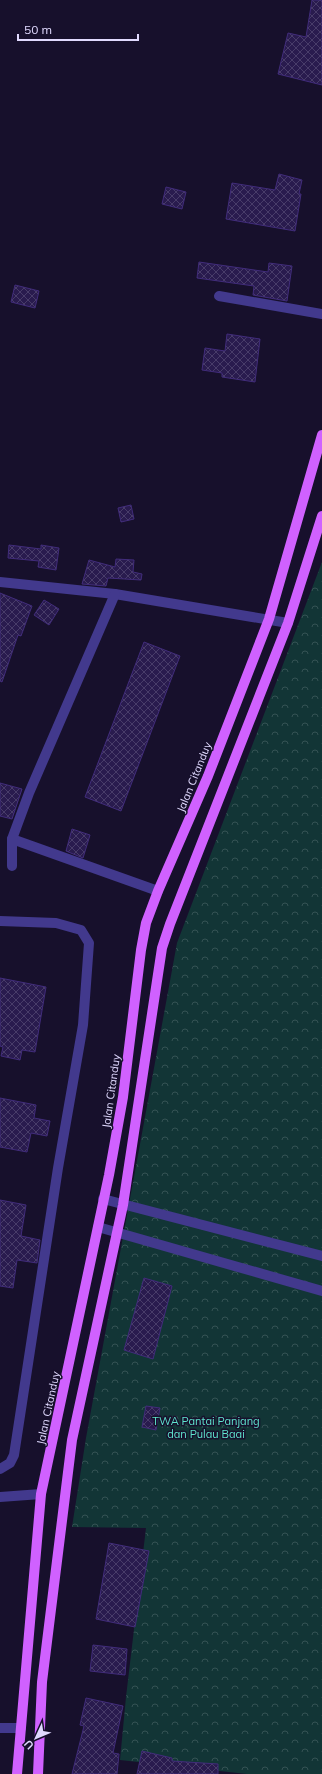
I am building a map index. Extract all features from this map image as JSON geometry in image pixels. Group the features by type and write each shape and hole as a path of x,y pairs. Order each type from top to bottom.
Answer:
{"main road":[{"name":"Jalan Citanduy","path":"17,1774 41,1494 104,1199 123,1097 141,950 146,923 158,891 208,776 269,619 322,435"},
{"path":"38,1774 42,1682 72,1440 122,1205 162,948 172,916 288,623 322,516"}],"street":[{"path":"219,296 322,314"},
{"path":"0,582 115,594 288,623"},
{"path":"12,866 12,839 29,793 115,594"},
{"path":"12,839 158,891"},
{"path":"0,921 56,923 81,930 89,943 83,1025 53,1199 14,1454 10,1463 0,1469"},
{"path":"104,1199 122,1205 322,1256"},
{"path":"98,1227 322,1291"},
{"path":"0,1497 41,1494"},
{"path":"0,1728 21,1728"}],"green space":[{"name":"TWA Pantai Panjang dan Pulau Baai","path":"322,562 322,1774 247,1774 120,1760 146,1528 72,1527 86,1438 177,943"}],"building":[{"path":"312,0 322,0 322,85 278,74 288,33 306,37"},
{"path":"279,174 302,180 295,231 226,219 232,183 275,190"},
{"path":"166,187 186,192 182,209 162,204"},
{"path":"199,262 268,272 269,263 292,266 287,301 253,295 254,286 197,278"},
{"path":"15,285 39,291 35,308 11,302"},
{"path":"227,334 260,339 255,382 222,377 222,373 202,370 205,348 225,351"},
{"path":"131,505 134,519 121,522 118,508"},
{"path":"9,545 41,549 41,545 59,548 56,570 38,567 39,561 8,558"},
{"path":"116,559 134,560 133,572 142,574 141,580 108,578 106,586 82,584 89,560 115,567"},
{"path":"0,593 32,606 21,636 18,635 2,682 0,681"},
{"path":"44,600 59,609 49,625 34,615"},
{"path":"144,642 180,656 121,811 85,797"},
{"path":"0,783 22,789 12,819 0,816"},
{"path":"72,829 90,835 83,858 66,851"},
{"path":"0,978 46,987 35,1052 22,1050 20,1060 1,1056 3,1047 0,1046"},
{"path":"0,1098 36,1105 34,1118 50,1121 47,1136 31,1133 27,1152 0,1147"},
{"path":"0,1200 26,1205 21,1236 40,1240 37,1263 17,1260 13,1288 0,1286"},
{"path":"144,1278 172,1286 153,1359 124,1350"},
{"path":"146,1406 160,1408 156,1430 142,1427"},
{"path":"109,1543 149,1551 135,1627 96,1619"},
{"path":"93,1645 127,1649 125,1675 90,1671"},
{"path":"86,1698 123,1706 113,1753 119,1754 117,1774 72,1774 84,1726 80,1725"},
{"path":"142,1751 172,1758 172,1761 218,1764 218,1774 137,1774"}]}
